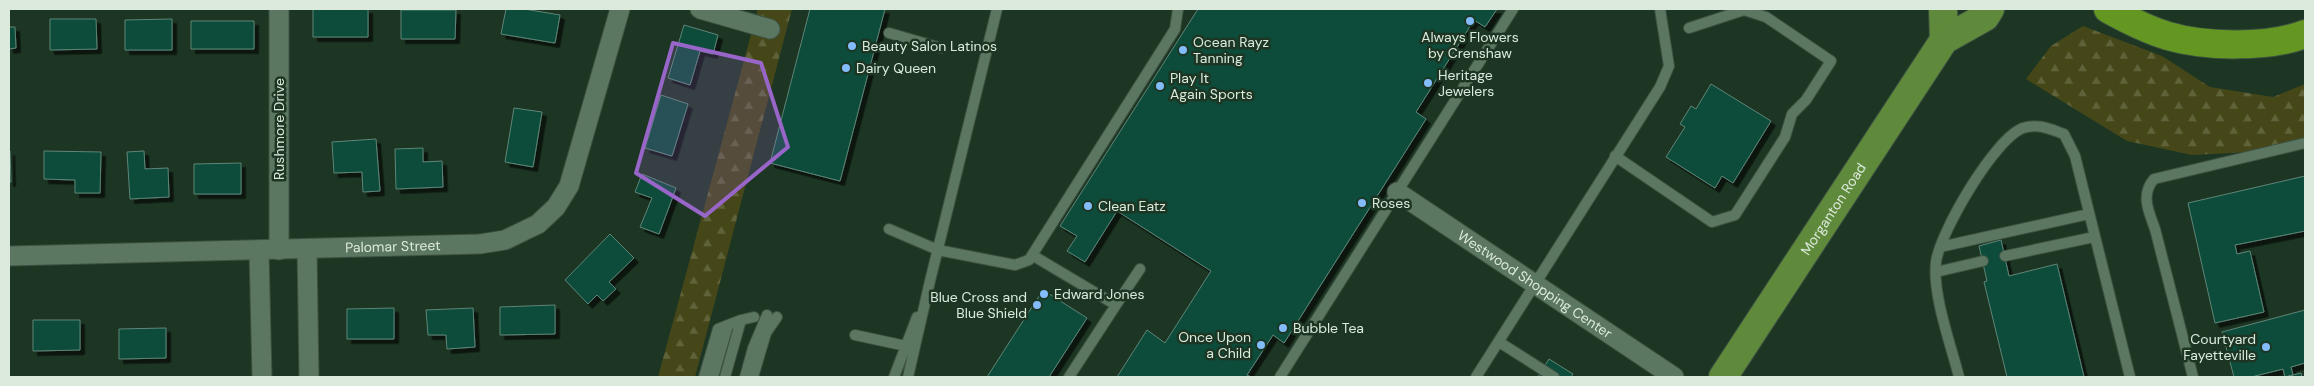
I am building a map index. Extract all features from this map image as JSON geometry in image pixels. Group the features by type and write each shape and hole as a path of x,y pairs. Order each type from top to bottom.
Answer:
{"highway":[{"path":"2108,9 2168,36 2207,42 2248,45 2305,34"}],"main road":[{"path":"1943,9 1944,40"},
{"name":"Morganton Road","path":"1723,377 1944,40 1985,17 1990,9"}],"street":[{"name":"Rushmore Drive","path":"279,9 279,250"},
{"name":"Palomar Street","path":"9,256 480,244 505,240 538,224 556,207 569,186 620,9"},
{"path":"700,9 770,29"},
{"name":"Westwood Shopping Center","path":"1397,192 1674,377"},
{"path":"308,249 309,377"},
{"path":"259,251 262,377"}],"lane":[{"path":"908,377 997,9"},
{"path":"888,229 938,250 1015,265 1029,260 1175,29 1178,9"},
{"path":"1280,377 1513,9"},
{"path":"1476,377 1660,87 1669,66 1660,9"},
{"path":"1615,156 1712,222 1735,215 1784,137 1792,114 1806,100 1831,61 1766,17 1744,10 1690,28"},
{"path":"889,33 941,48"},
{"path":"1959,377 1937,292 1936,262 1940,247 1946,228 1990,158 2015,132 2036,126 2064,134 2075,156 2130,377"},
{"path":"2193,377 2156,229 2149,212 2147,190 2154,179 2305,143"},
{"path":"1940,247 2089,214"},
{"path":"2005,256 2094,237"},
{"path":"1032,256 1116,305"},
{"path":"1936,272 1982,261"},
{"path":"1068,377 1140,269"},
{"path":"894,377 930,281"},
{"path":"745,377 753,348 772,316 753,377"},
{"path":"704,377 718,329 754,317"},
{"path":"725,377 741,320"},
{"path":"714,377 728,325"},
{"path":"855,335 906,346"},
{"path":"1499,342 1554,377"}],"highlighted area":[{"path":"673,43 761,63 788,147 705,216 636,173"}],"green space":[{"path":"758,9 792,9 695,377 658,377"},
{"path":"2083,26 2162,56 2210,87 2273,97 2305,84 2305,144 2266,151 2192,155 2127,141 2026,79 2051,46"}],"building":[{"path":"313,9 368,9 368,37 313,37"},
{"path":"506,9 524,9 560,15 555,43 501,34"},
{"path":"810,9 885,9 840,181 770,163"},
{"path":"1198,9 1497,9 1485,27 1474,20 1416,112 1426,119 1284,343 1273,335 1247,375 1251,377 1117,377 1147,330 1165,343 1211,271 1117,211 1085,262 1067,251 1077,236 1060,226"},
{"path":"401,10 456,10 455,39 401,39"},
{"path":"50,19 96,19 97,49 50,50"},
{"path":"172,19 172,50 125,50 125,20"},
{"path":"191,21 254,21 254,49 191,49"},
{"path":"684,25 718,35 713,54 700,51 690,85 668,78"},
{"path":"9,27 15,27 16,48 9,49"},
{"path":"1711,84 1771,121 1733,183 1722,176 1715,188 1666,157 1685,127 1680,124 1691,106 1696,109"},
{"path":"661,95 688,104 672,156 645,148"},
{"path":"514,108 542,112 533,167 505,162"},
{"path":"376,139 380,191 363,192 362,172 334,173 332,142"},
{"path":"423,148 423,162 442,161 443,187 396,189 395,149"},
{"path":"10,151 11,182 9,182"},
{"path":"44,151 101,152 100,193 75,193 75,180 44,179"},
{"path":"144,151 145,169 168,168 169,197 130,199 127,152"},
{"path":"241,163 241,194 194,194 194,164"},
{"path":"642,174 676,188 659,234 640,227 652,198 635,192"},
{"path":"2305,176 2305,231 2235,245 2237,254 2250,251 2264,312 2215,323 2188,203"},
{"path":"610,234 634,258 609,282 616,289 603,301 597,295 588,304 565,280"},
{"path":"2001,240 2009,276 2057,264 2084,377 2007,377 1984,282 1987,281 1979,246"},
{"path":"1043,290 1087,318 1049,377 987,377"},
{"path":"555,305 555,334 500,335 500,307"},
{"path":"394,308 394,339 347,339 347,309"},
{"path":"473,308 475,347 447,349 446,335 428,335 426,310"},
{"name":"Courtyard Fayetteville","path":"2305,310 2305,363 2291,367 2293,375 2285,377 2283,369 2251,377 2234,377 2222,332"},
{"path":"33,320 80,320 80,350 33,351"},
{"path":"166,328 166,358 119,359 119,329"},
{"path":"1549,359 1573,374 1571,377 1538,377"},
{"path":"2301,373 2302,377 2285,377"}],"place":[{"name":"Always Flowers by Crenshaw","path":"1470,21"},
{"name":"Beauty Salon Latinos","path":"852,46"},
{"name":"Ocean Rayz Tanning","path":"1183,50"},
{"name":"Dairy Queen","path":"846,68"},
{"name":"Heritage Jewelers","path":"1428,83"},
{"name":"Play It Again Sports","path":"1160,86"},
{"name":"Roses","path":"1362,203"},
{"name":"Clean Eatz","path":"1088,206"},
{"name":"Edward Jones","path":"1044,294"},
{"name":"Blue Cross and Blue Shield","path":"1037,305"},
{"name":"Bubble Tea","path":"1283,328"},
{"name":"Once Upon a Child","path":"1261,345"},
{"name":"Courtyard Fayetteville","path":"2266,347"}]}
